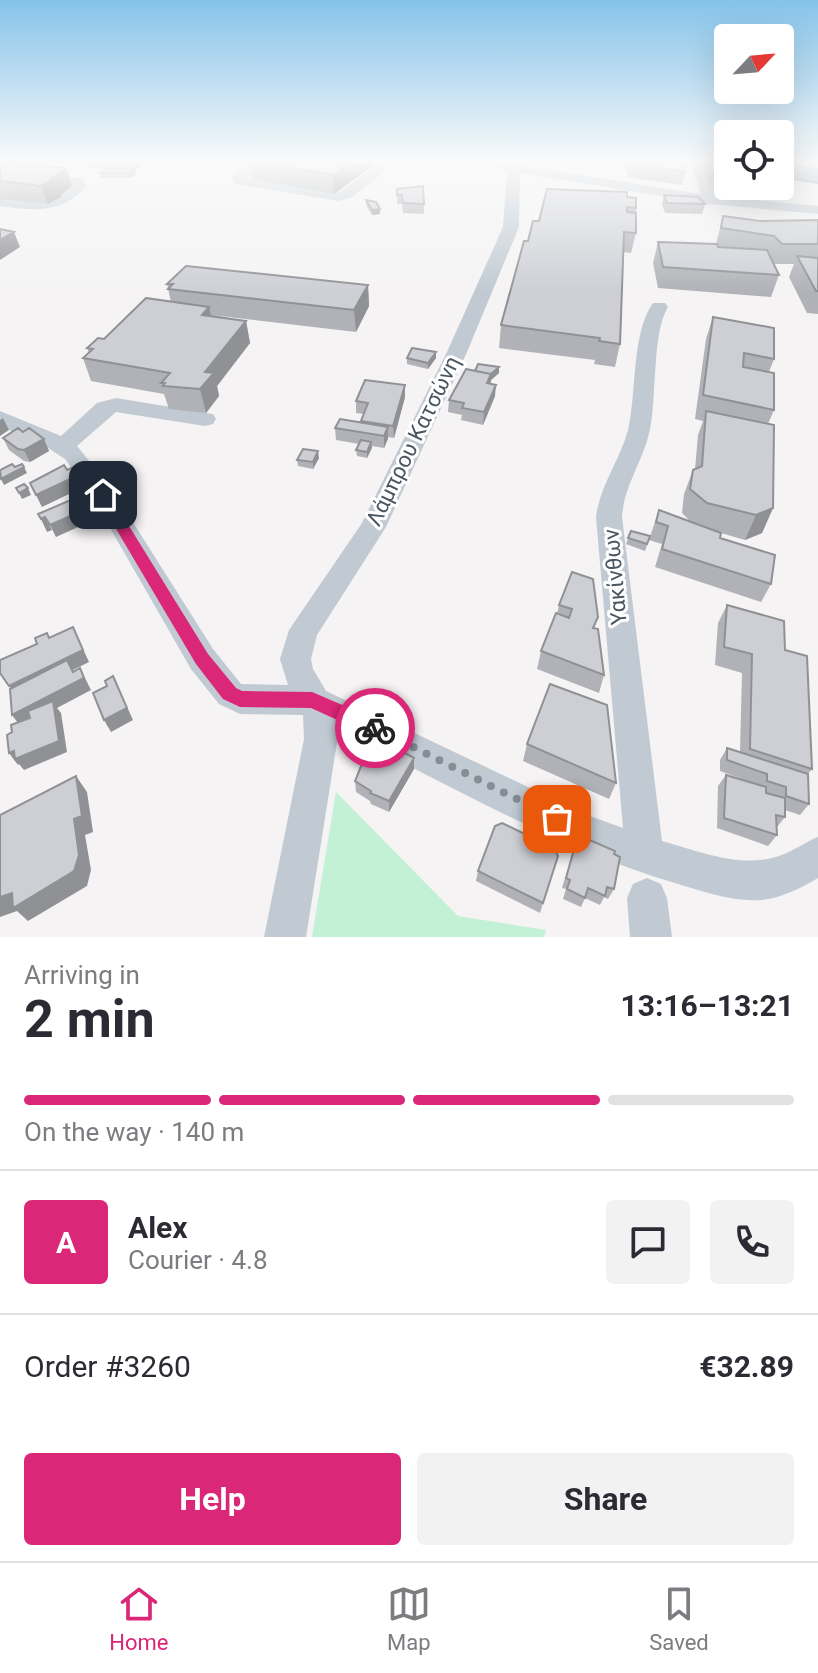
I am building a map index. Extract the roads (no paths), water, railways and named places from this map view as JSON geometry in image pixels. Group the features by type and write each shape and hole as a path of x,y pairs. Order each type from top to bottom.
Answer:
{"street":[{"name":"Λάμπρου Κατσώνη","path":"285,937 321,739 321,719 295,666 296,649 304,630 373,527 457,352 511,227 512,206"},
{"path":"769,206 818,210"},
{"name":"Υακίνθων","path":"645,855 609,517 610,498 631,454 641,421 650,360 651,321 659,307"},
{"path":"63,446 105,408 116,405 205,419"},
{"path":"0,418 63,446 73,454 103,495 202,659 230,694 240,699 312,700 580,831 645,855 721,877 761,880 787,874 818,856"}]}
